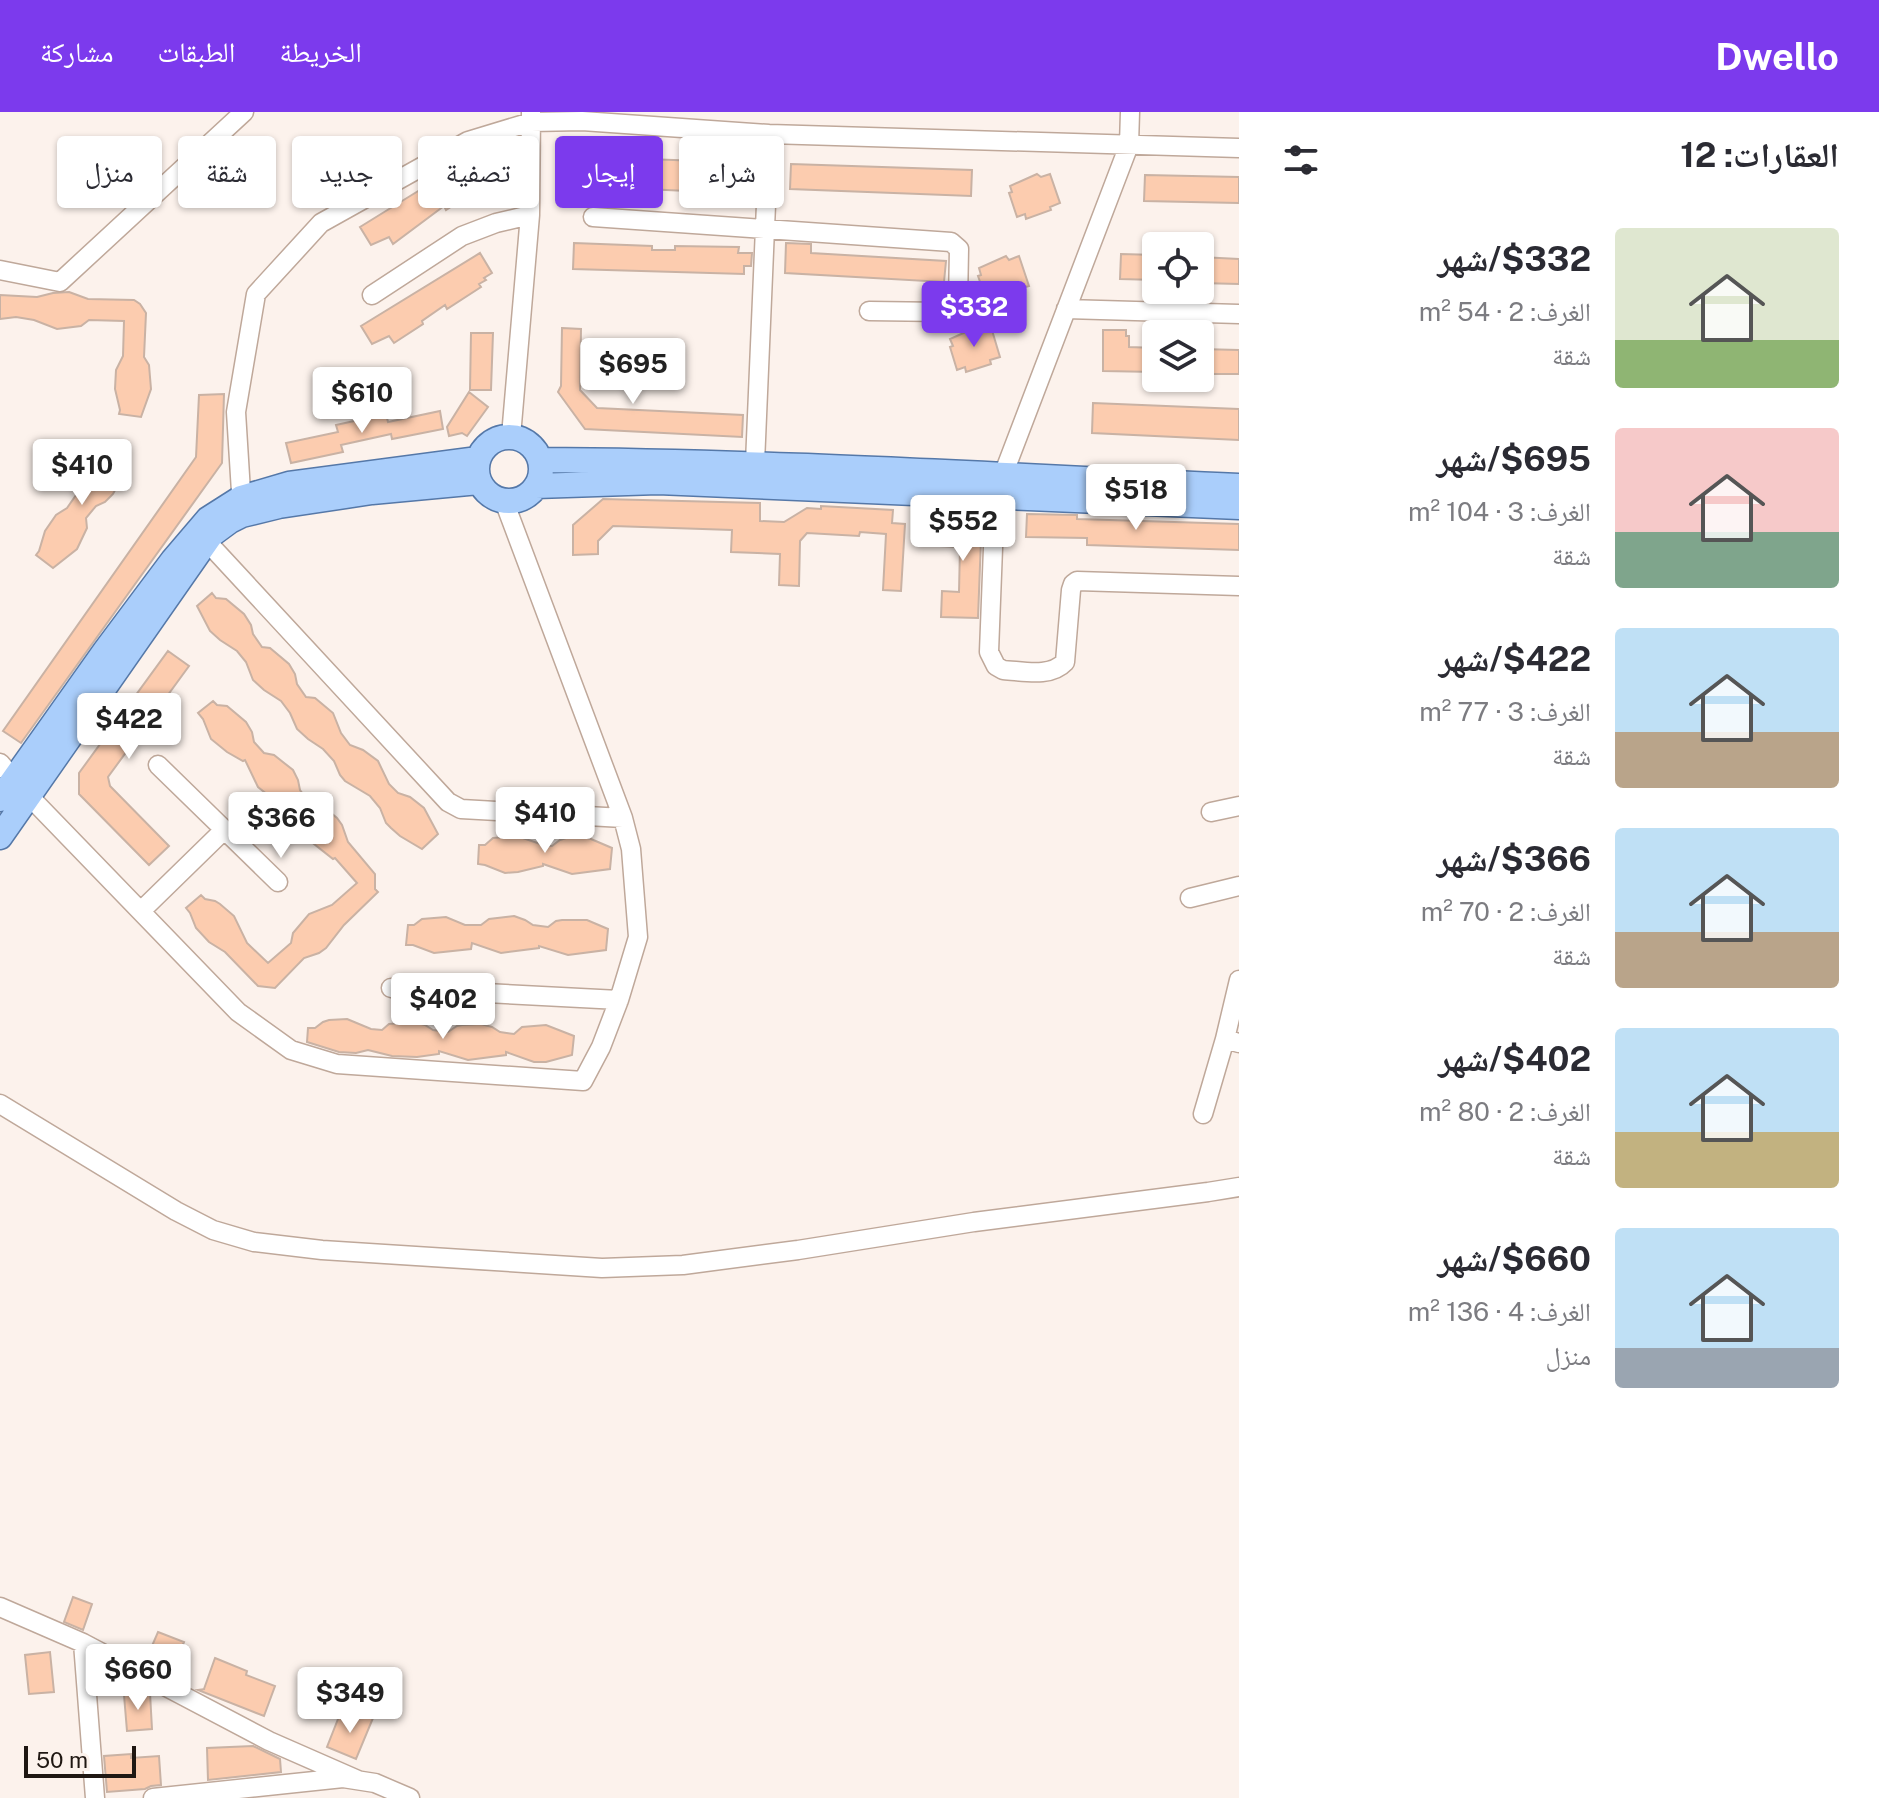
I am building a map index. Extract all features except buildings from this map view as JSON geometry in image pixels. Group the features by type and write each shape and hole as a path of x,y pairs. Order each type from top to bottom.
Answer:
{"main road":[{"path":"511,436 526,441 540,460 540,478 536,486 522,498 504,501 489,494 479,470 487,445 511,436"},
{"path":"540,460 755,463 1239,507"},
{"path":"0,799 202,536 211,535 242,506 289,484 479,470"},
{"path":"536,486 658,482 1239,486"},
{"path":"0,837 15,779"}],"street":[{"path":"0,270 60,282 244,112"},
{"path":"1130,112 1129,145 999,486 989,652 996,666 1003,670 1049,672 1059,669 1065,662 1071,590 1077,581 1239,586"},
{"path":"242,506 236,412 256,294 321,223 468,141 531,117 769,134 1239,148"},
{"path":"511,436 530,215 531,117"},
{"path":"755,463 769,134"},
{"path":"372,295 462,236 530,215"},
{"path":"593,217 951,242 959,249 958,302 952,308 945,312 869,311"},
{"path":"1066,309 1239,314"},
{"path":"15,779 238,1012 291,1050 337,1064 583,1081 601,1047 619,1000 638,937 631,849 623,818 504,501"},
{"path":"202,536 448,802 461,809 623,818"},
{"path":"158,765 278,882"},
{"path":"1211,812 1239,806"},
{"path":"141,911 224,830"},
{"path":"1190,898 1239,886"},
{"path":"1203,1114 1232,1041 1239,980"},
{"path":"391,988 619,1000"},
{"path":"0,1104 176,1211 213,1230 254,1242 446,1259 602,1268 683,1265 1239,1187"},
{"path":"0,1607 83,1643 269,1741 358,1780"},
{"path":"83,1643 95,1798"},
{"path":"153,1798 343,1778 375,1783 410,1798"}]}
